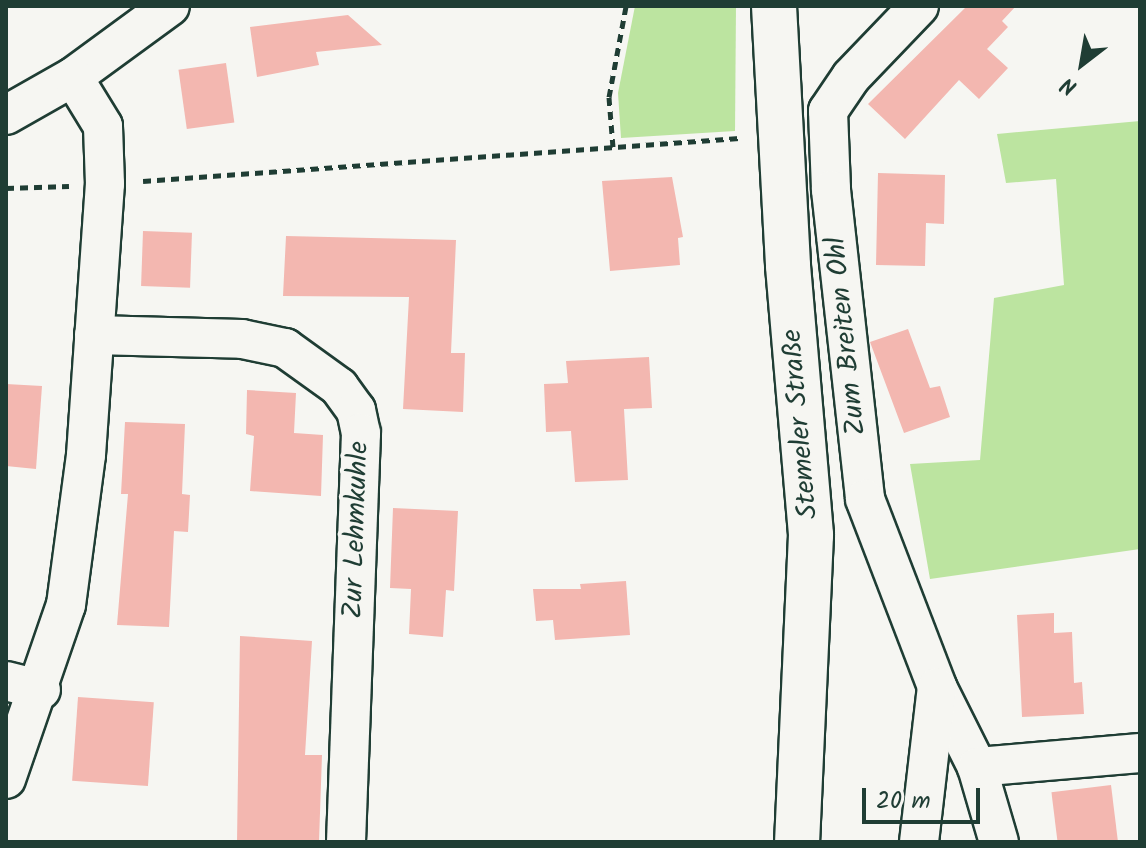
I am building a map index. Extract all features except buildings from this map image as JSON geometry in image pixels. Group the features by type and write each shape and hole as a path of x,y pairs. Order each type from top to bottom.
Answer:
{"main road":[{"name":"Stemeler Straße","path":"774,6 780,135 811,535 797,842"}],"street":[{"path":"6,115 73,77 170,6"},
{"name":"Zum Breiten Ohl","path":"919,6 851,77 828,111 829,127 865,499 937,687 977,767 999,842"},
{"path":"6,779 23,686 66,605 94,335 105,184 103,126 73,77"},
{"name":"Zur Lehmkuhle","path":"94,335 242,339 285,348 339,387 356,410 361,433 346,842"},
{"name":"Zum Breiten Ohl","path":"919,842 937,687"},
{"path":"977,767 1140,753"}],"path":[{"path":"613,147 609,97 626,6"},
{"path":"6,188 105,184 780,135"}],"green space":[{"path":"635,6 736,6 735,131 621,138 618,93"},
{"path":"1140,121 1140,549 930,579 910,464 980,460 994,298 1064,285 1056,179 1006,183 997,134"}]}
